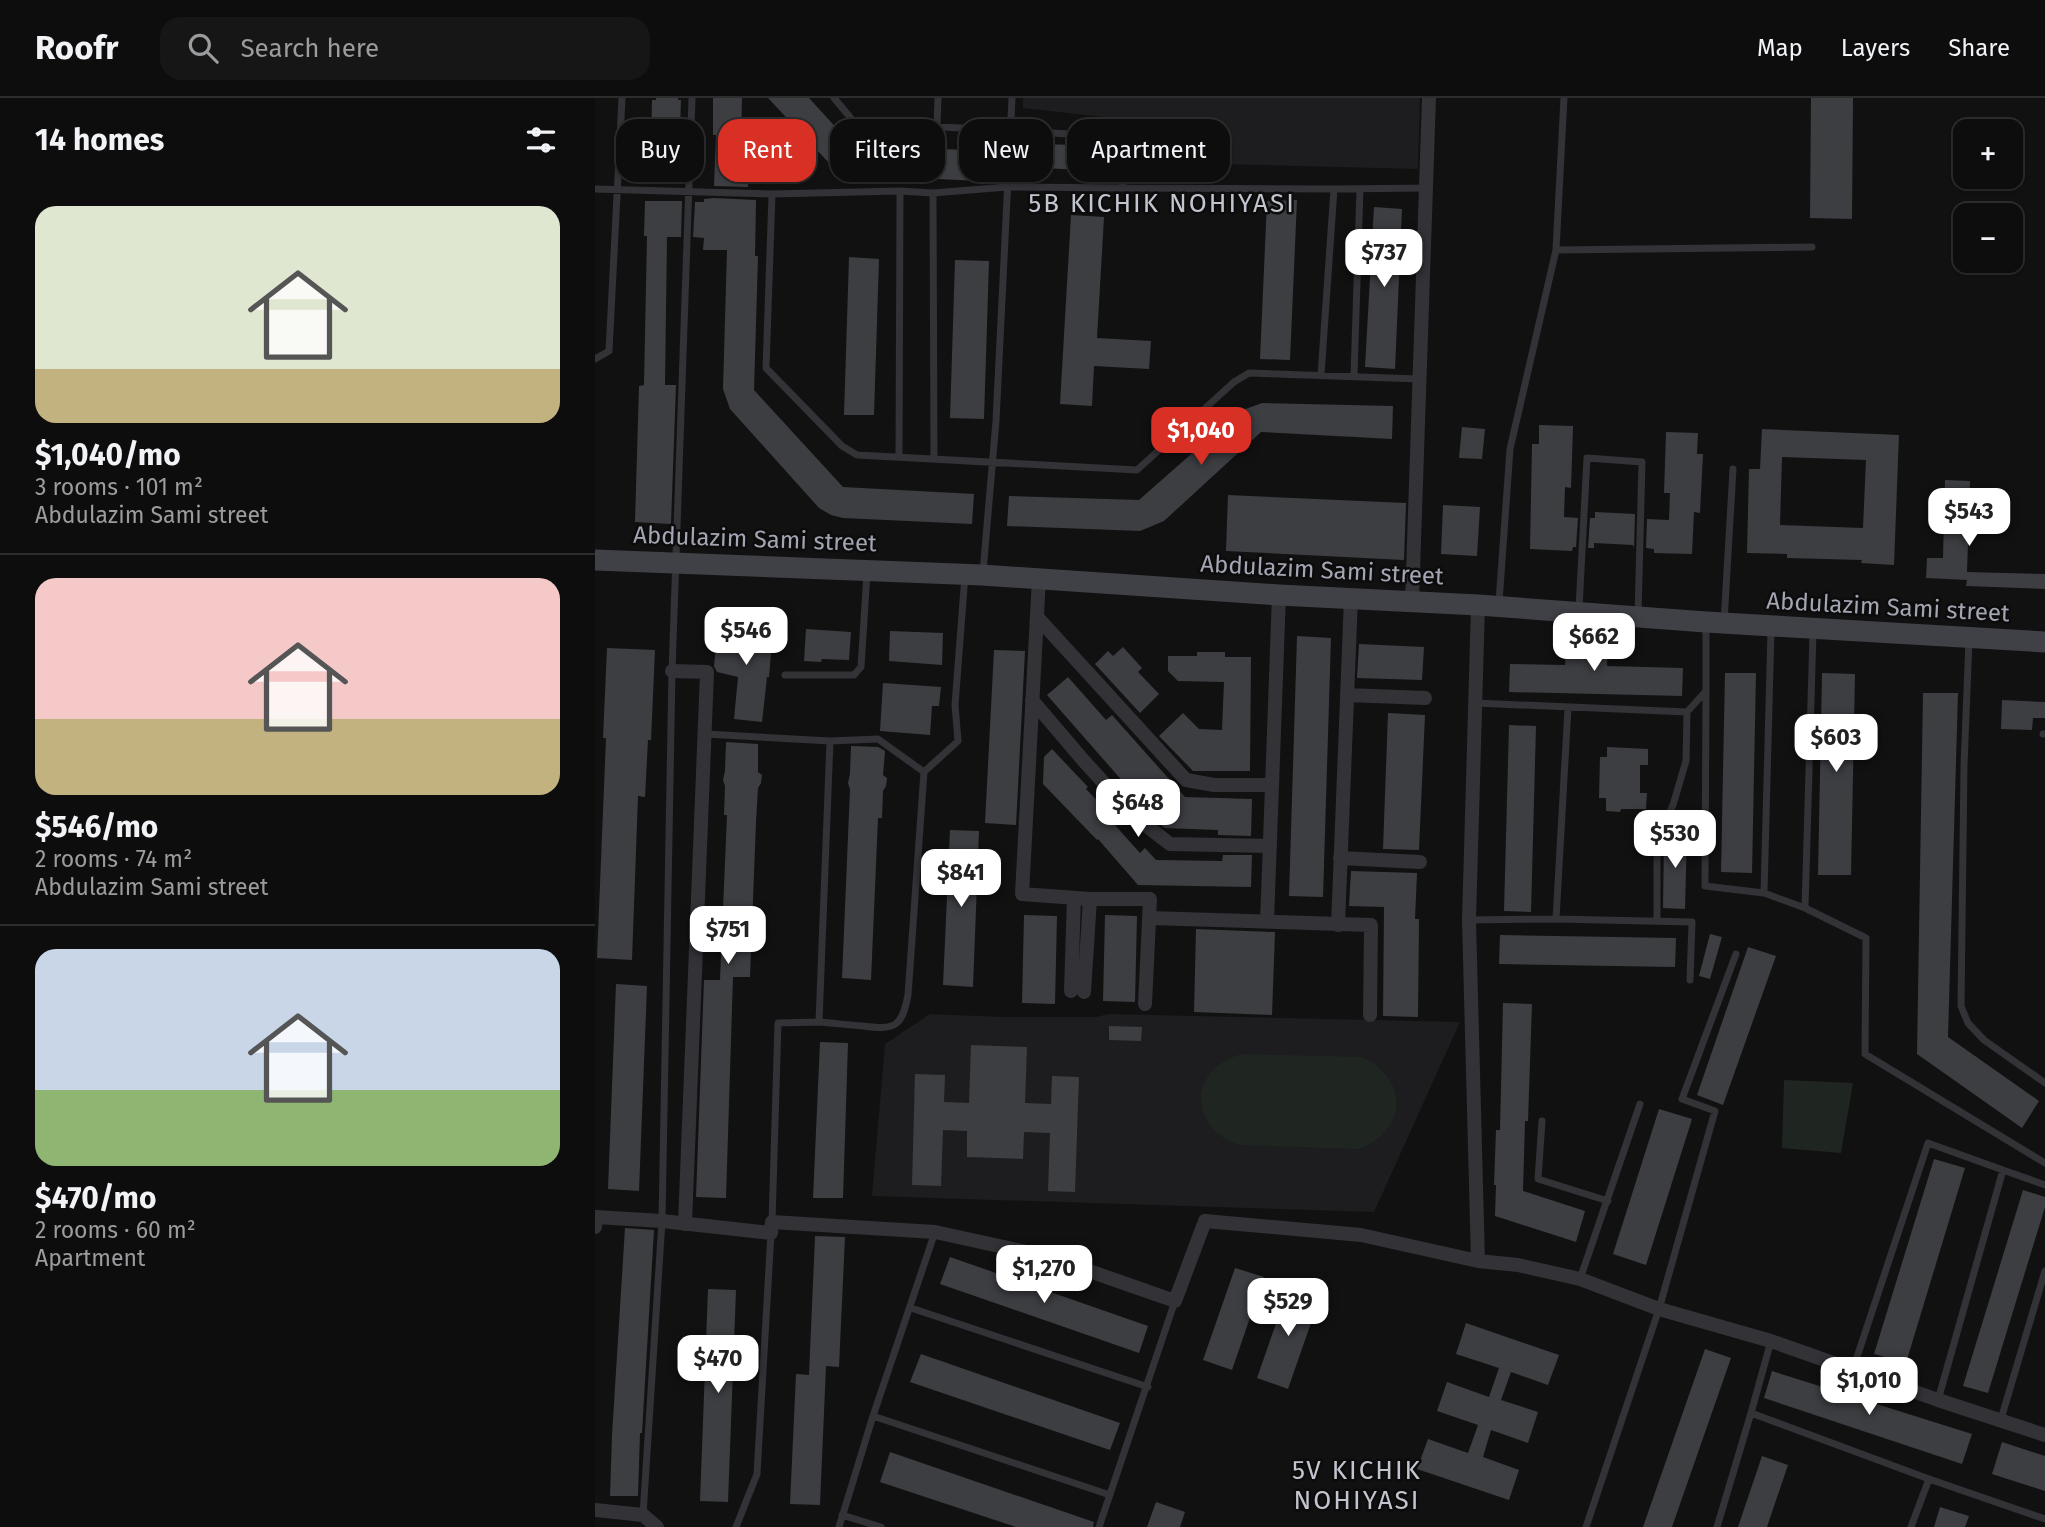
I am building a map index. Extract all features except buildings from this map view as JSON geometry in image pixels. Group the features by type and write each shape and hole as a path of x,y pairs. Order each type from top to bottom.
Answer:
{"street":[{"path":"1412,601 1429,98"},
{"name":"Abdulazim Sami street","path":"595,560 1039,578 2045,642"},
{"path":"1039,578 1022,894 1150,899 1145,1004"},
{"path":"1267,922 1279,595"},
{"path":"1338,925 1351,598"},
{"path":"1478,1261 1469,920 1475,703 1489,606"},
{"path":"1037,617 1186,779 1214,785 1272,785"},
{"path":"672,671 707,672 685,1224"},
{"path":"1347,695 1425,698"},
{"path":"1033,700 1134,816 1170,844 1270,846"},
{"path":"1340,858 1420,862"},
{"path":"1078,992 1082,898"},
{"path":"1150,918 1371,925 1370,1014"},
{"path":"595,1227 595,1217 685,1224 935,1232 1049,1257 1175,1301 1205,1221 1361,1234 1478,1261 1518,1265 1580,1279 1659,1309 1771,1341 1938,1400 2045,1434"},
{"path":"595,1510 643,1515 657,1527"}],"lane":[{"path":"595,359 610,351 622,98"},
{"path":"643,1515 662,1221 672,671 692,98"},
{"path":"834,98 852,119"},
{"path":"938,119 939,98"},
{"path":"1011,119 1012,98"},
{"path":"1489,606 1510,449 1556,250 1565,98"},
{"path":"1053,133 1122,137 1123,188"},
{"path":"736,1527 757,1474 771,1227 778,1023 819,1022 887,1029 898,1022 905,1010 924,772 958,741 955,705 996,421 1007,182"},
{"path":"595,189 772,194 900,191 933,193 1007,187 1427,188"},
{"path":"1321,374 1334,189"},
{"path":"1354,376 1360,189"},
{"path":"899,457 900,191"},
{"path":"933,193 934,458"},
{"path":"772,194 766,368 842,446 857,454 1137,470 1234,382 1249,373 1418,379"},
{"path":"1556,250 1812,247"},
{"path":"1579,612 1587,458 1642,462 1638,617"},
{"path":"1733,469 1706,691 1705,886 1764,893 1805,908 1866,938 1865,1054 2045,1163"},
{"path":"785,675 854,675 861,667 868,569"},
{"path":"1764,893 1771,626"},
{"path":"1805,908 1813,628"},
{"path":"1969,638 1964,766 1961,1006 1968,1023 1984,1040 2045,1083"},
{"path":"1657,921 1657,839 1673,805 1686,761 1687,712 1706,691"},
{"path":"1475,703 1687,712"},
{"path":"1556,919 1568,708"},
{"path":"705,734 830,741 878,739 924,772"},
{"path":"819,1022 830,741"},
{"path":"1469,920 1692,922 1690,980"},
{"path":"1586,1527 1659,1309 1715,1111 1682,1098 1736,954"},
{"path":"1580,1279 1640,1104"},
{"path":"1542,1121 1538,1180 1608,1201"},
{"path":"1853,1369 1928,1143 2045,1185"},
{"path":"1938,1400 2003,1170"},
{"path":"839,1527 935,1232"},
{"path":"2001,1419 2045,1271"},
{"path":"1099,1527 1175,1301"},
{"path":"911,1308 1148,1387"},
{"path":"1717,1527 1771,1341"},
{"path":"1751,1413 2045,1519"},
{"path":"873,1416 1110,1495"},
{"path":"1911,1527 1929,1479"},
{"path":"842,1515 881,1527"}],"shaded area":[{"path":"1023,98 1420,98 1418,169 1230,164 1230,119 1122,119 1023,108"},
{"path":"930,1014 1096,1017 1108,1014 1460,1022 1374,1212 872,1196 885,1044"},
{"path":"1242,1054 1362,1057 1377,1066 1395,1091 1397,1104 1394,1117 1387,1129 1375,1140 1359,1149 1239,1145 1222,1136 1210,1125 1203,1112 1201,1098 1204,1084 1212,1072 1225,1061"},
{"path":"1784,1080 1853,1083 1841,1153 1782,1148"}],"district":[{"name":"5B KICHIK NOHIYASI","path":"1162,203"},
{"name":"5V KICHIK NOHIYASI","path":"1357,1485"}]}
